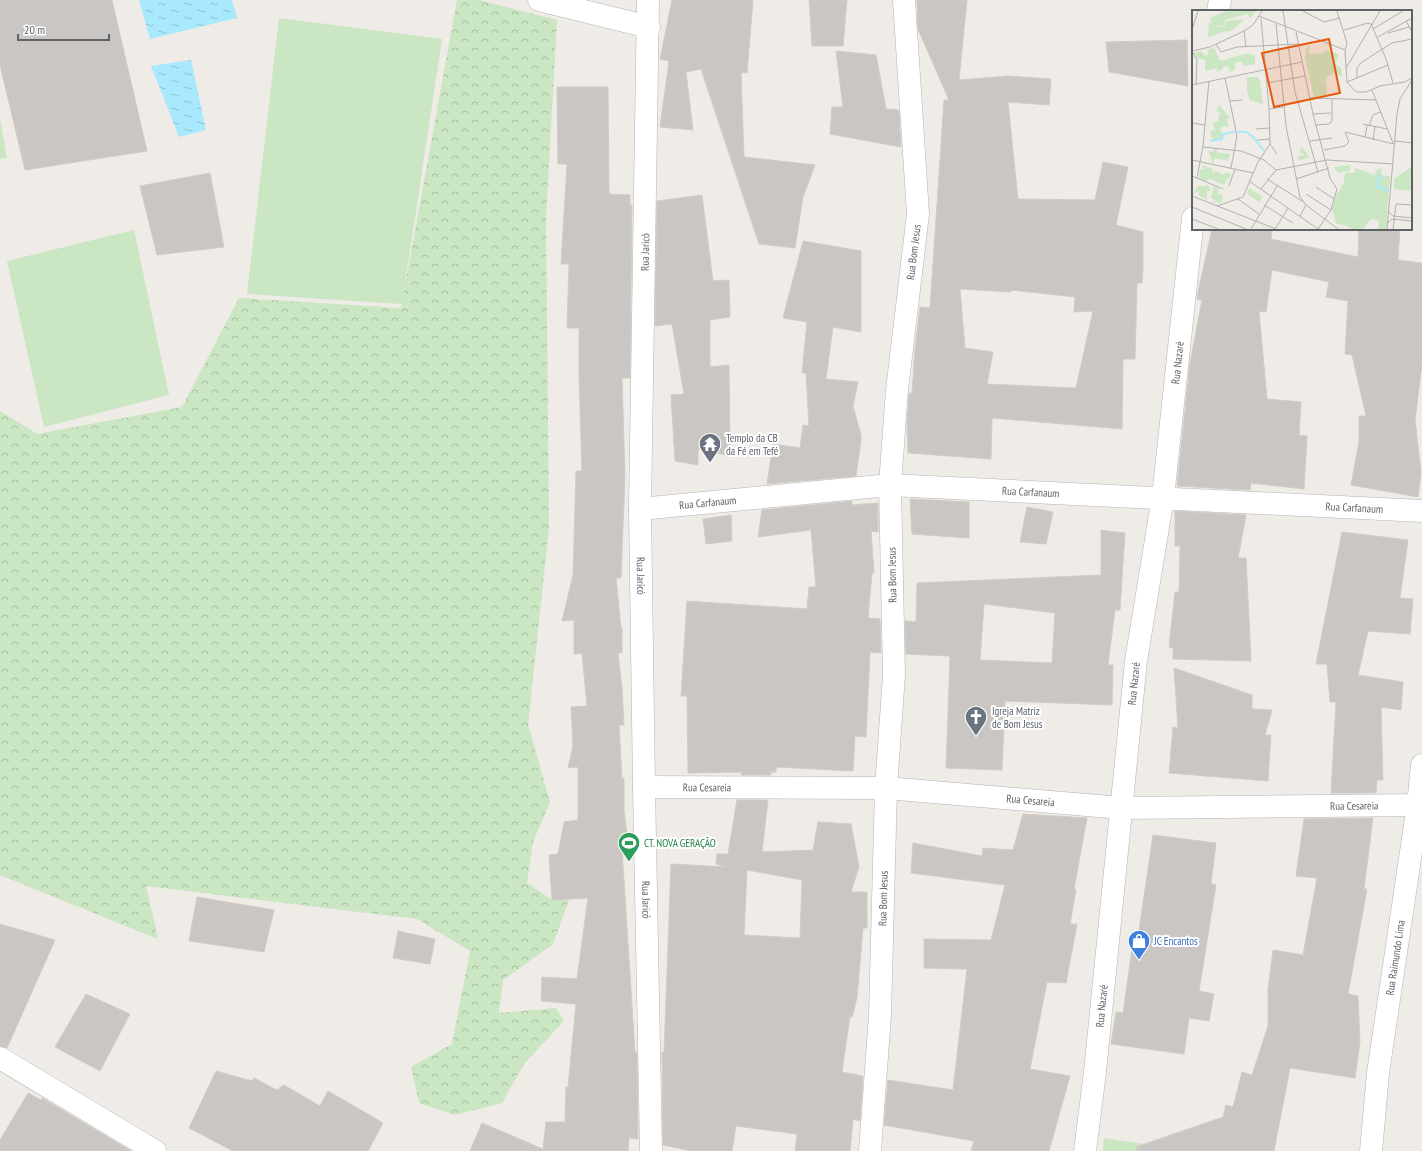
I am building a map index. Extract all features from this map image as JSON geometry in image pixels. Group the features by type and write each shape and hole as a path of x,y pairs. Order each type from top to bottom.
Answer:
{"street":[{"path":"539,0 648,27"},
{"name":"Rua Jaricó","path":"648,0 640,509 651,1151"},
{"name":"Rua Bom Jesus","path":"870,1151 880,1015 886,788 894,675 890,485 898,390 918,214 904,0"},
{"path":"1218,10 1220,0"},
{"name":"Rua Nazaré","path":"1085,1151 1095,1072 1136,662 1163,497 1192,227"},
{"name":"Rua Carfanaum","path":"640,509 890,485 1163,497 1422,511"},
{"name":"Rua Raimundo Lima","path":"1371,1151 1378,1073 1420,805 1422,765"},
{"name":"Rua Cesareia","path":"644,787 886,788 1122,808 1420,805"},
{"path":"0,1058 154,1151"}],"green space":[{"path":"457,0 479,0 557,20 546,219 549,528 528,724 550,802 533,842 527,883 552,900 569,900 553,944 503,980 499,1013 556,1008 564,1021 524,1064 502,1103 455,1115 419,1103 411,1067 452,1044 470,951 417,919 146,886 158,939 0,875 0,411 37,434 182,407 239,298 401,308"},
{"path":"279,18 442,39 402,304 247,294"},
{"path":"0,118 7,158 0,159"},
{"path":"134,230 169,395 44,427 7,261"},
{"path":"1104,1138 1144,1144 1144,1151 1103,1151"}],"water":[{"path":"139,0 232,0 237,18 150,39"},
{"path":"191,60 206,130 179,137 151,66"}],"building":[{"path":"0,0 112,0 147,151 25,170 0,65"},
{"path":"672,0 753,0 747,73 741,72 744,157 815,165 803,197 795,248 759,244 701,69 686,72 693,130 660,127 669,61 660,59"},
{"path":"809,0 847,0 843,46 812,46"},
{"path":"917,0 967,0 959,80 1008,76 1051,79 1049,105 1008,102 1018,199 1095,200 1103,162 1128,167 1116,225 1143,232 1143,269 1142,283 1137,283 1135,359 1123,359 1122,429 992,418 991,459 908,453 907,423 909,393 912,393 920,307 930,308 944,100 949,100 918,29","holes":["960,289 1011,292 1011,290 1075,297 1074,312 1093,311 1076,388 987,384 993,352 965,348"]},
{"path":"1187,40 1188,86 1109,72 1106,42"},
{"path":"836,51 876,55 886,109 899,110 901,147 830,134 832,107 843,107"},
{"path":"557,87 608,87 609,194 630,195 630,205 632,205 630,378 622,378 625,477 621,578 616,578 622,628 622,653 618,653 624,725 619,725 622,778 624,778 624,811 627,833 621,834 635,1052 637,1052 638,1139 629,1138 628,1151 470,1151 482,1123 543,1149 546,1122 565,1122 566,1087 568,1087 576,1004 541,1001 542,977 577,979 588,898 552,900 549,855 558,854 564,822 578,820 578,767 568,768 573,746 571,707 587,706 582,653 574,654 574,620 562,621 573,575 576,471 582,471 579,328 567,328 569,264 561,264 567,164 558,164"},
{"path":"210,173 224,247 157,255 140,186"},
{"path":"702,195 713,281 729,280 730,317 710,320 710,367 729,365 730,456 698,449 698,465 675,461 671,395 684,394 672,324 655,326 657,201"},
{"path":"1212,230 1272,230 1271,239 1358,257 1359,230 1400,230 1398,260 1422,263 1422,364 1415,420 1421,472 1418,497 1351,485 1359,442 1359,416 1366,416 1352,355 1345,354 1348,301 1326,297 1329,282 1272,270 1266,312 1259,311 1267,399 1301,402 1299,435 1307,436 1304,489 1251,483 1250,490 1177,486 1190,363 1202,300 1197,299"},
{"path":"803,241 861,251 861,332 833,327 826,379 858,382 853,406 861,435 856,476 767,484 773,444 800,448 803,425 809,426 806,373 802,373 807,322 783,318"},
{"path":"910,499 969,502 969,538 912,534"},
{"path":"852,501 852,505 878,503 878,532 871,531 874,573 872,573 868,618 880,619 881,653 870,652 866,737 855,736 853,771 776,767 776,772 771,772 771,775 741,775 742,772 688,773 687,696 681,696 687,601 807,609 809,587 816,587 811,530 758,537 762,510"},
{"path":"1027,507 1053,512 1046,544 1020,542"},
{"path":"1175,511 1246,515 1238,558 1246,558 1251,661 1173,659 1173,648 1169,647 1175,592 1179,592 1180,546 1175,546"},
{"path":"731,515 732,541 706,544 703,519"},
{"path":"1101,530 1125,533 1120,610 1115,610 1108,665 1113,665 1112,705 1005,701 1002,770 946,768 950,656 906,654 905,621 916,622 917,583 1101,575","holes":["984,604 1055,613 1052,663 980,660"]},
{"path":"1342,532 1408,540 1400,598 1413,599 1410,634 1368,631 1358,675 1403,682 1401,710 1381,707 1383,780 1377,780 1376,793 1331,793 1336,702 1330,702 1327,664 1316,664"},
{"path":"1174,668 1252,695 1252,709 1272,710 1265,735 1271,735 1268,781 1169,773 1173,727 1178,728"},
{"path":"737,800 768,800 762,852 813,850 818,822 851,824 859,867 851,892 867,892 867,928 863,928 857,998 852,1017 850,1016 842,1072 863,1076 860,1121 853,1119 850,1151 795,1151 797,1134 736,1126 732,1151 692,1151 663,1145 662,1052 664,1052 671,864 726,867 716,864 717,854 728,854","holes":["747,870 802,880 800,938 744,935"]},
{"path":"1023,814 1087,818 1074,889 1076,890 1070,924 1077,924 1066,983 1047,982 1030,1069 1070,1076 1049,1151 971,1151 974,1141 884,1125 888,1080 953,1090 967,969 924,968 924,939 991,940 1005,885 911,873 913,843 982,856 983,848 1013,850"},
{"path":"1373,818 1364,889 1367,889 1348,994 1358,996 1360,1042 1355,1078 1290,1068 1274,1151 1137,1151 1136,1147 1223,1117 1226,1105 1233,1107 1242,1072 1252,1075 1268,1026 1268,989 1273,950 1303,955 1317,878 1296,876 1304,819"},
{"path":"1153,835 1216,843 1211,884 1216,885 1199,991 1214,994 1209,1021 1189,1018 1184,1054 1111,1044 1116,1012 1123,1013 1132,949 1136,950"},
{"path":"197,897 274,910 264,952 189,941"},
{"path":"0,924 55,940 7,1048 0,1046"},
{"path":"398,931 435,939 430,964 393,958"},
{"path":"86,994 130,1014 100,1071 55,1047"},
{"path":"216,1071 252,1081 254,1078 277,1090 284,1085 320,1106 328,1091 383,1123 368,1151 233,1151 189,1128"},
{"path":"28,1093 41,1100 42,1098 131,1151 0,1151 0,1140"}],"place":[{"name":"Templo da CB da Fé em Tefé","path":"710,464"},
{"name":"Igreja Matriz de Bom Jesus","path":"976,736"},
{"name":"CT. NOVA GERAÇÃO","path":"629,862"},
{"name":"JC Encantos","path":"1139,960"}]}
